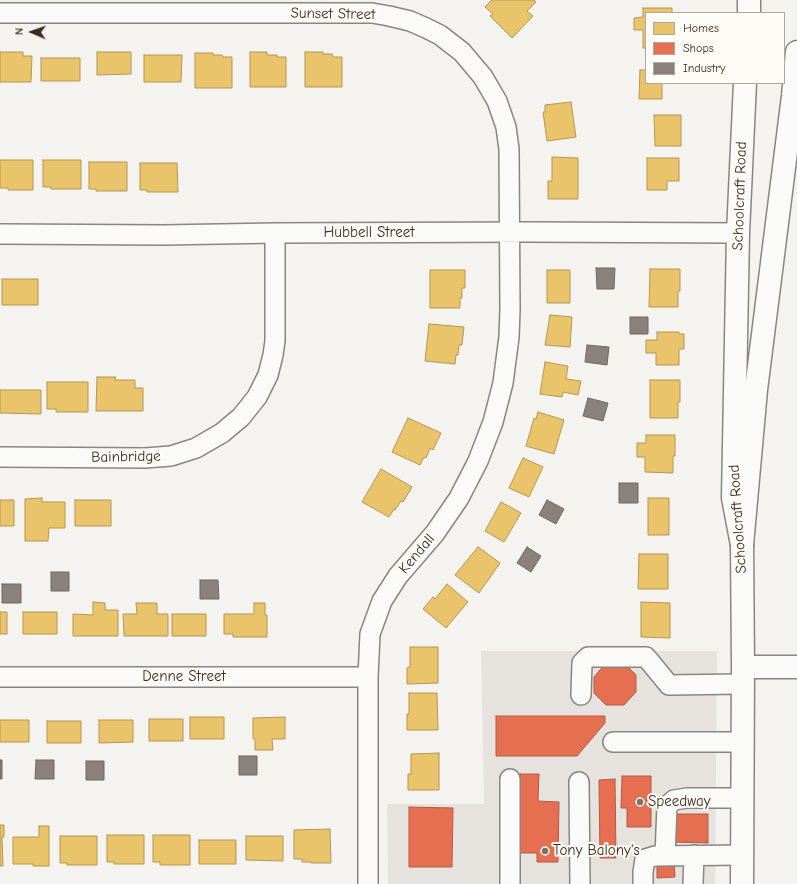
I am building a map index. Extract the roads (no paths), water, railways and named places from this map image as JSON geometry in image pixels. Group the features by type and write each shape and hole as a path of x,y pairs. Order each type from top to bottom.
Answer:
{"main road":[{"path":"749,0 749,12"},
{"path":"742,545 756,390 793,96 797,52"},
{"name":"Schoolcraft Road","path":"742,884 742,545 734,498 734,389 738,233 745,84"},
{"path":"743,675 797,667"}],"street":[{"name":"Sunset Street","path":"0,13 372,13 410,21 420,25 440,35 462,52 483,77 497,101 506,127 509,149 509,232"},
{"name":"Hubbell Street","path":"0,234 164,236 509,232 738,233"},
{"name":"Kendall","path":"368,884 368,677 370,634 382,601 398,576 435,533 459,498 478,461 493,422 502,383 509,337 509,232"},
{"name":"Bainbridge","path":"0,457 152,458 171,456 196,448 222,433 241,417 257,397 268,375 275,341 275,234"},
{"path":"581,695 582,662 588,657 646,657 669,685 743,675"},
{"name":"Denne Street","path":"0,677 368,677"},
{"path":"613,742 742,742"},
{"path":"510,779 510,884"},
{"path":"579,782 580,884"},
{"path":"665,856 667,806 674,800 687,798 742,798"},
{"path":"693,884 694,855"},
{"path":"643,884 645,860 655,856 742,855"}],"place":[{"name":"Speedway","path":"640,802"},
{"name":"Tony Balony's","path":"545,851"}]}
